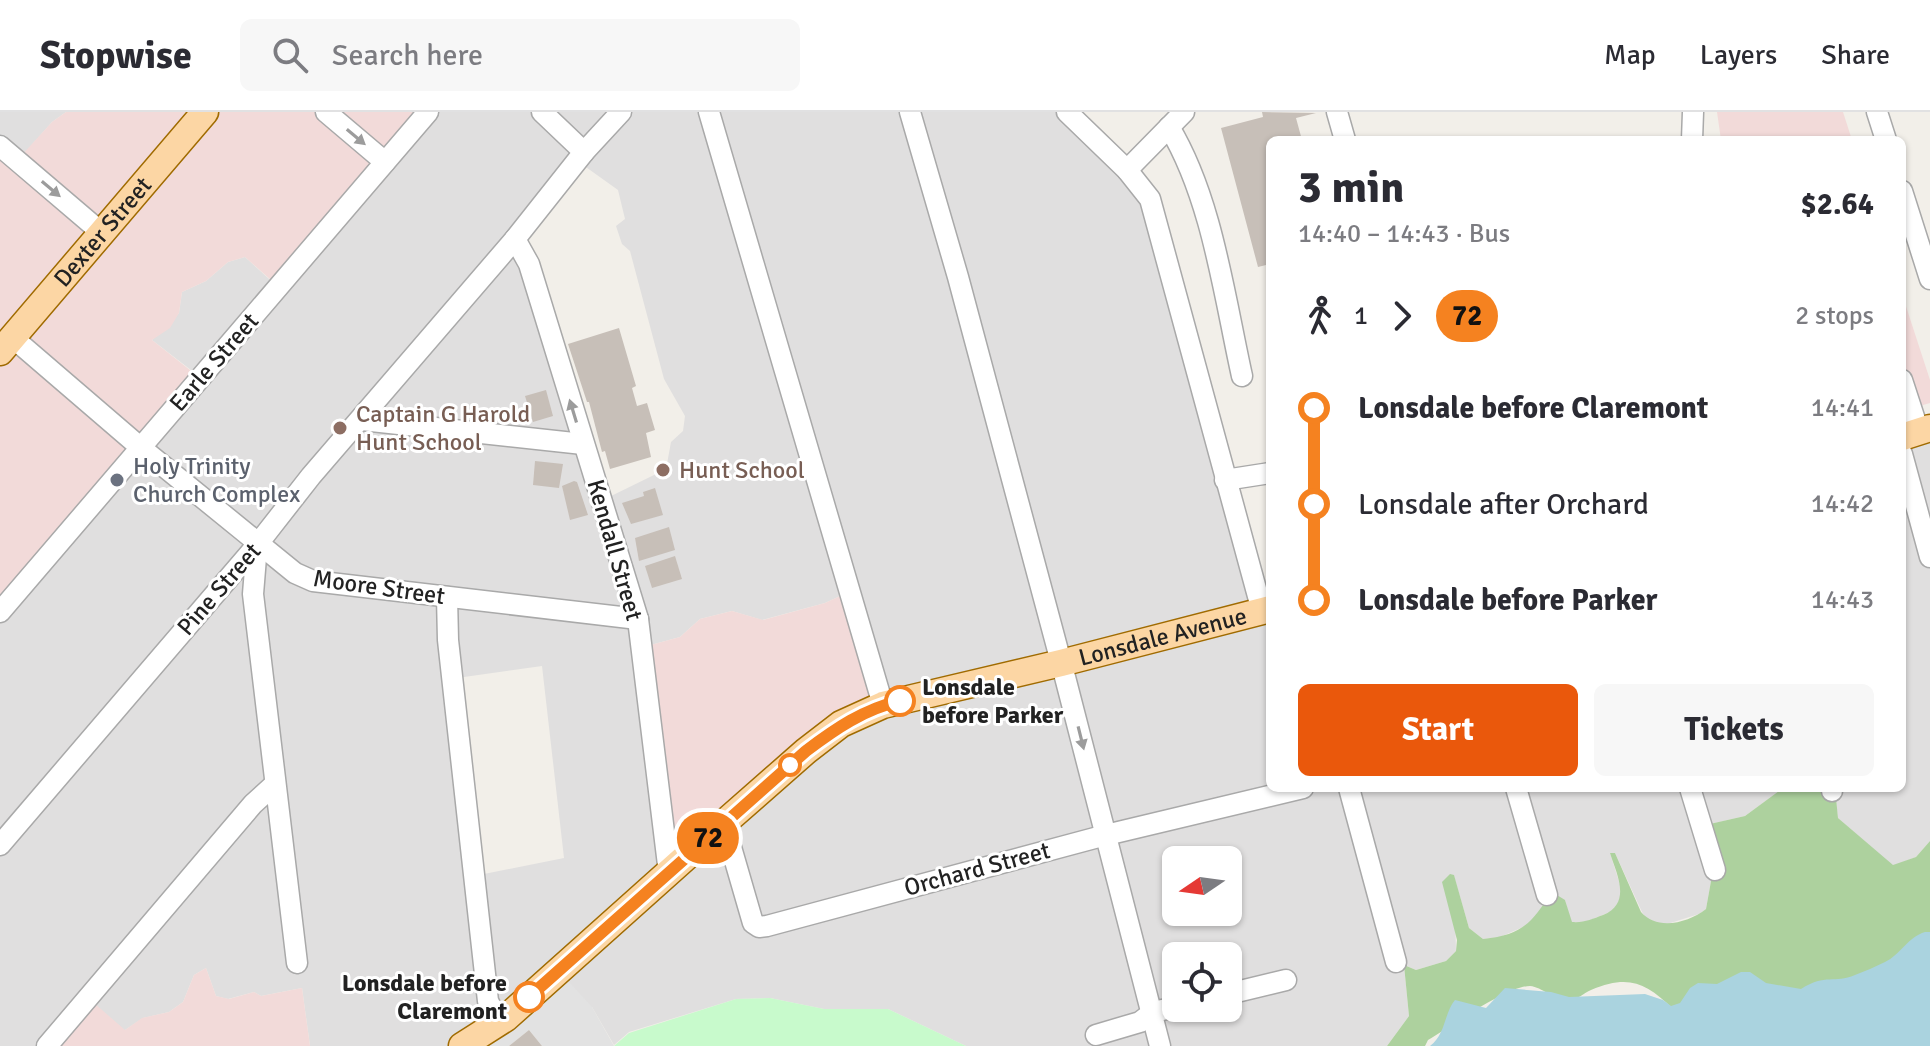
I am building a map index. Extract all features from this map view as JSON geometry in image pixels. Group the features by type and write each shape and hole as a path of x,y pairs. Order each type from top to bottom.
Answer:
{"main road":[{"name":"Dexter Street","path":"6,345 205,112"},
{"name":"Lonsdale Avenue","path":"462,1046 499,1023 806,751 841,724 883,705 1266,610"}],"street":[{"path":"326,112 385,162"},
{"name":"Earle Street","path":"0,612 428,112"},
{"path":"542,112 584,152"},
{"name":"Pine Street","path":"0,845 621,112"},
{"path":"709,112 883,705"},
{"path":"910,112 954,262 1160,1046"},
{"path":"1067,112 1127,170 1150,199 1225,480 1266,610"},
{"path":"1127,170 1184,112"},
{"path":"1337,112 1344,136"},
{"path":"1692,136 1693,112"},
{"path":"1877,112 1885,136"},
{"path":"1169,127 1186,155 1208,226 1242,376"},
{"path":"0,146 102,233"},
{"path":"1906,203 1929,275"},
{"name":"Kendall Street","path":"515,239 529,264 638,619 669,873"},
{"name":"Moore Street","path":"6,345 140,447 257,545 295,573 313,581 638,619"},
{"path":"1906,396 1917,432"},
{"path":"362,420 583,444"},
{"path":"1906,469 1930,557"},
{"path":"1225,480 1266,474"},
{"path":"257,545 253,594 297,963"},
{"path":"447,597 448,640 488,1001 499,1023"},
{"path":"47,1046 253,804 275,784"},
{"name":"Orchard Street","path":"724,823 753,923 759,927 1106,835 1286,792"},
{"path":"1350,792 1396,962"},
{"path":"1517,792 1547,895"},
{"path":"1691,792 1715,870"},
{"path":"1242,991 1286,980"},
{"path":"1096,1035 1140,1022 1153,1012 1162,1010"}],"shaded area":[{"path":"0,112 66,112 52,122 20,158 0,145"},
{"path":"66,112 428,112 280,288 245,257 228,262 206,281 182,292 179,313 170,328 152,340 200,378 0,623 0,145 20,157 52,122"},
{"path":"428,112 1072,112 1143,183 1266,595 1266,792 1778,792 1745,816 1702,826 1713,870 1706,909 1664,925 1648,921 1615,853 1610,853 1622,891 1618,905 1610,912 1583,923 1571,922 1565,900 1532,923 1500,937 1483,939 1469,928 1454,876 1456,951 1446,961 1416,970 1404,965 1409,1016 1387,1046 966,1046 888,1009 824,1009 770,998 736,999 629,1032 614,1045 592,1007 461,1046 310,1046 302,988 261,996 254,992 228,999 216,996 206,968 194,975 183,1002 169,1012 143,1018 125,1030 51,1046 0,1046 0,623 200,377 152,340 179,313 182,292 206,281 228,262 245,257 279,288","holes":["583,165 618,190 625,219 616,226 622,244 630,251 664,379 685,416 683,431 671,442 667,464 654,475 607,498 526,234","851,591 651,698 647,646 680,637 700,619 732,611 762,620 825,603","542,666 564,858 479,875 457,678"]},
{"path":"1717,112 1843,112 1851,136 1720,136"},
{"path":"1906,306 1930,380 1930,403 1906,410"},
{"path":"1930,427 1930,841 1916,857 1893,866 1838,818 1835,792 1906,792 1906,436"},
{"path":"851,591 884,695 674,871 647,646 680,637 700,619 732,611 763,620 825,603"},
{"path":"206,968 216,996 229,999 254,992 261,996 302,988 310,1046 51,1046 94,1003 125,1030 142,1018 169,1012 183,1002 194,975"},
{"path":"559,971 592,1007 614,1046 542,1046 529,1030 509,1046 462,1046"}],"green space":[{"path":"1778,792 1835,792 1838,818 1893,865 1916,857 1930,841 1930,1046 1673,1009 1645,987 1627,982 1604,985 1569,1000 1535,987 1520,988 1479,1008 1428,1040 1425,1046 1387,1046 1409,1016 1404,965 1416,970 1446,961 1456,951 1457,940 1442,882 1450,874 1454,875 1469,928 1483,939 1508,934 1525,926 1552,892 1565,900 1572,922 1588,920 1612,910 1620,896 1620,888 1610,853 1615,853 1641,912 1655,922 1673,923 1706,909 1713,870 1701,826 1745,816"},
{"path":"770,998 824,1009 888,1009 966,1046 614,1046 629,1033 736,999"}],"water":[{"path":"1925,932 1930,932 1930,1046 1430,1046 1439,1036 1455,1000 1486,1008 1505,988 1551,992 1569,997 1645,994 1671,1006 1680,1003 1690,988 1698,983 1717,984 1741,972 1750,972 1766,983 1801,989 1817,981 1848,978 1878,966"}],"building":[{"path":"1262,112 1316,113 1296,118 1301,136 1266,136 1266,265 1258,267 1221,128 1263,117"},
{"path":"619,328 636,386 632,388 637,406 647,403 655,430 646,433 651,457 610,469 568,344"},
{"path":"546,390 553,416 533,422 525,396"},
{"path":"535,461 563,464 559,488 533,485"},
{"path":"574,481 588,515 570,520 562,486"},
{"path":"655,488 663,515 631,524 622,503 644,496 643,492"},
{"path":"669,527 675,550 639,561 635,538"},
{"path":"675,556 682,579 652,588 645,566"},
{"path":"529,1030 542,1046 509,1046"}],"bus line":[{"name":"72","path":"529,997 806,751 841,724 883,705 900,701"}],"place":[{"name":"Captain G Harold Hunt School","path":"340,428"},
{"name":"Hunt School","path":"663,470"},
{"name":"Holy Trinity Church Complex","path":"117,480"},
{"name":"Lonsdale before Parker","path":"900,701"},
{"name":"Lonsdale before Claremont","path":"529,997"}]}
